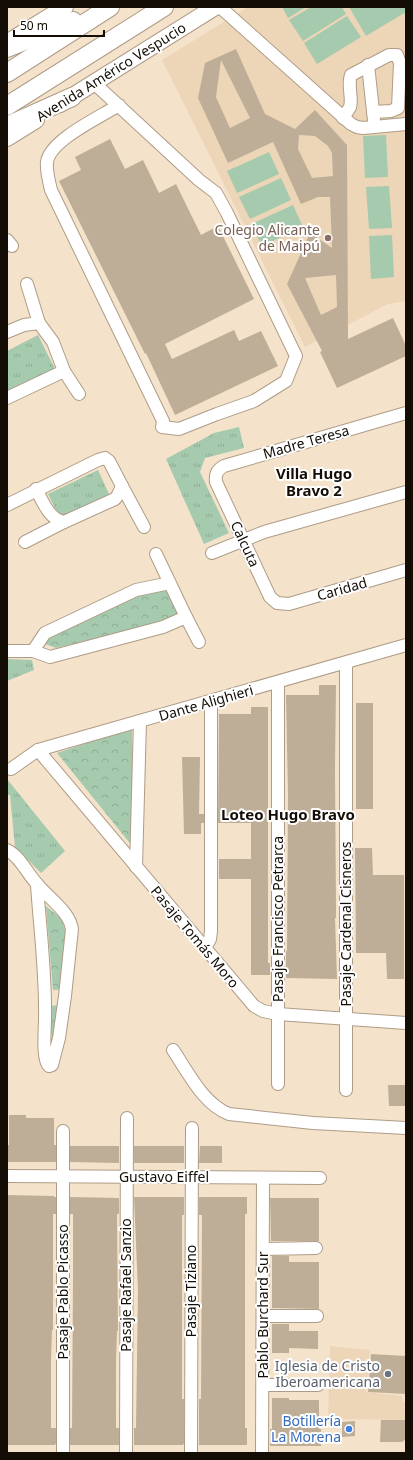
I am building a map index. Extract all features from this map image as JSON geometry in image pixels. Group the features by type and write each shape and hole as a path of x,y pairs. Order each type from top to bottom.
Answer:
{"highway":[{"path":"7,48 105,7"},
{"path":"7,73 110,7"},
{"path":"7,106 164,7"},
{"path":"7,126 72,96"}],"main road":[{"path":"7,43 64,7"},
{"name":"Avenida Américo Vespucio","path":"7,138 215,7"}],"street":[{"path":"220,7 343,118 357,127 406,124"},
{"path":"343,118 350,107 351,102 349,88 351,75 389,55 397,55 399,58 398,108 391,111 373,112"},
{"path":"368,65 375,127"},
{"path":"94,83 119,105 199,180 216,193 296,356 286,381 254,402 217,414 179,429 162,427 163,420 51,190 47,163 50,152 68,136 119,105"},
{"path":"27,284 39,323 53,342 64,371 79,394"},
{"path":"7,332 24,325 39,323"},
{"path":"7,398 64,371"},
{"name":"Madre Teresa","path":"216,482 217,472 224,466 406,413"},
{"path":"7,505 36,489 105,458 109,461 144,527"},
{"name":"Calcuta","path":"216,482 270,596 277,603"},
{"path":"25,542 64,522 115,499 122,486"},
{"path":"36,489 52,516 57,521 64,522"},
{"path":"212,553 264,532 406,492"},
{"path":"156,554 198,642"},
{"name":"Caridad","path":"277,603 289,604 406,570"},
{"path":"33,651 45,632 136,590 170,583"},
{"path":"7,651 33,651 50,656 163,627 186,617"},
{"name":"Dante Alighieri","path":"11,769 38,750 406,645"},
{"name":"Pasaje Cardenal Cisneros","path":"346,663 346,1090"},
{"name":"Pasaje Francisco Petrarca","path":"278,682 278,1084"},
{"path":"205,948 210,939 211,931 211,701"},
{"path":"136,867 140,721"},
{"name":"Pasaje Tomás Moro","path":"38,750 254,1006 263,1011 278,1014 406,1023"},
{"path":"7,850 20,862 37,885 64,911 69,919 72,929 65,996 56,1053 52,1065 49,1066 46,1062 44,1040 45,998 37,885"},
{"path":"45,998 65,996"},
{"path":"173,1050 206,1099 218,1109 228,1114 313,1123 406,1128"},
{"name":"Pasaje Rafael Sanzio","path":"126,1453 127,1118"},
{"name":"Pasaje Tiziano","path":"191,1453 192,1128"},
{"name":"Pasaje Pablo Picasso","path":"62,1131 63,1453"},
{"name":"Gustavo Eiffel","path":"7,1176 320,1178"},
{"name":"Pablo Burchard Sur","path":"262,1453 263,1178"},
{"path":"263,1249 316,1248"},
{"path":"263,1316 317,1316"},
{"path":"262,1385 318,1385"}],"shaded area":[{"name":"Colegio Alicante de Maipú","path":"248,7 406,7 406,301 388,304 305,347 162,60"},
{"path":"330,1346 370,1350 366,1392 402,1396 403,1402 406,1403 406,1420 328,1419"}],"green space":[{"path":"282,7 306,7 288,18"},
{"path":"311,7 342,7 346,14 303,41 289,20"},
{"path":"349,7 405,7 406,12 366,36"},
{"path":"347,16 361,37 317,64 304,43"},
{"path":"386,135 388,177 365,178 363,136"},
{"path":"269,152 279,174 237,193 227,171"},
{"path":"281,178 291,200 250,219 239,197"},
{"path":"389,186 392,228 369,229 366,187"},
{"path":"293,205 303,227 262,246 251,224"},
{"path":"392,235 394,277 371,279 369,236"},
{"path":"38,335 55,369 7,393 7,351"},
{"path":"239,427 244,448 205,458 200,472 229,533 204,544 166,459 214,433"},
{"path":"98,470 109,494 60,518 48,494"},
{"path":"167,589 178,613 162,622 56,648 45,644 50,635 136,595"},
{"path":"7,659 32,660 34,670 7,681"},
{"path":"132,728 133,847 57,753"},
{"path":"7,779 65,851 41,873 15,847 10,795 7,795"},
{"path":"46,906 61,918 66,933 66,989 53,990"},
{"path":"60,1005 56,1040 52,1040 49,1006"}],"building":[{"path":"236,49 265,114 295,129 315,110 347,145 348,339 393,318 406,346 406,356 337,388 320,352 322,351 287,284 310,233 332,248 330,197 318,197 301,204 273,142 228,163 198,98 205,63","holes":["221,60 250,118 230,128 216,97","299,135 315,136 328,146 332,153 333,176 312,178 298,149","336,275 337,307 321,315 305,278"]},
{"path":"110,139 125,169 143,160 159,193 176,184 201,235 218,226 254,299 165,344 172,359 234,330 239,341 261,331 278,366 175,415 146,353 145,354 59,181 81,170 75,157"},
{"path":"319,685 336,685 335,918 337,979 286,978 288,794 286,695 319,695"},
{"path":"356,703 373,703 373,809 356,809"},
{"path":"251,707 268,707 268,963 270,963 270,975 251,975 251,879 219,879 219,859 251,859 251,823 218,823 219,714 251,714"},
{"path":"182,757 200,757 199,814 204,814 204,823 201,823 201,834 184,834"},
{"path":"355,848 372,848 373,875 404,875 404,979 387,979 386,953 356,953"},
{"path":"388,1085 406,1085 406,1106 389,1106"},
{"path":"9,1115 26,1115 26,1118 54,1118 54,1145 56,1145 56,1162 7,1162 7,1145 9,1145"},
{"path":"70,1146 119,1146 119,1163 70,1162"},
{"path":"134,1146 184,1146 184,1163 134,1163"},
{"path":"200,1146 222,1146 222,1163 199,1163"},
{"path":"7,1195 56,1197 56,1214 53,1214 53,1330 51,1361 51,1428 56,1428 56,1444 54,1445 7,1445"},
{"path":"70,1197 119,1198 119,1214 117,1214 118,1331 116,1361 116,1428 119,1428 119,1445 70,1445 70,1428 72,1428 73,1214 70,1214"},
{"path":"134,1197 184,1197 184,1215 182,1215 182,1399 184,1399 184,1444 182,1445 134,1445 134,1428 136,1428 138,1290"},
{"path":"199,1197 247,1197 247,1214 245,1214 245,1428 247,1428 247,1445 199,1445 199,1399 201,1399 202,1215 199,1215"},
{"path":"270,1198 319,1198 319,1241 271,1241"},
{"path":"272,1256 289,1256 289,1262 319,1262 319,1309 272,1308"},
{"path":"272,1324 289,1324 289,1331 318,1331 318,1349 289,1348 289,1353 272,1353"},
{"name":"Iglesia de Cristo Iberoamericana","path":"371,1354 406,1356 406,1394 368,1392"},
{"path":"272,1398 289,1398 289,1400 319,1400 319,1429 321,1429 321,1446 270,1446 270,1429 272,1429"},
{"path":"381,1420 406,1420 406,1439 402,1442 380,1442"},
{"name":"Botillería La Morena","path":"355,1421 355,1436 342,1437 342,1422"}],"place":[{"name":"Colegio Alicante de Maipú","path":"328,238"},
{"name":"Iglesia de Cristo Iberoamericana","path":"388,1374"},
{"name":"Botillería La Morena","path":"349,1429"}],"district":[{"name":"Villa Hugo Bravo 2","path":"314,482"},
{"name":"Loteo Hugo Bravo","path":"288,815"}]}
